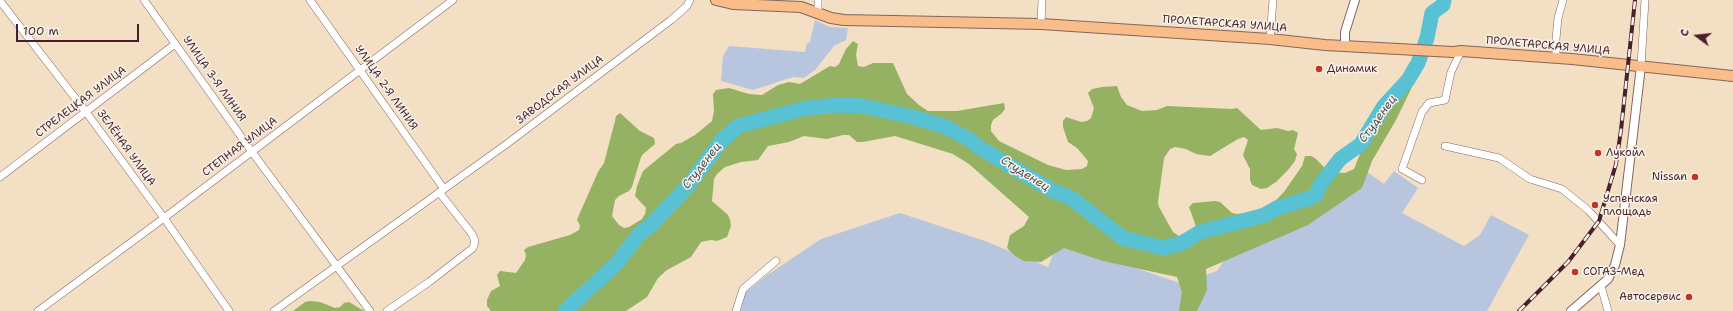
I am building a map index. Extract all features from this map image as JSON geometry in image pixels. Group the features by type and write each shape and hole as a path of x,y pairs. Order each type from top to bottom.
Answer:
{"main road":[{"name":"ПРОЛЕТАРСКАЯ УЛИЦА","path":"716,0 733,4 801,7 831,18 844,20 1041,24 1270,39 1345,46 1556,58 1733,76"}],"street":[{"name":"УЛИЦА 3-Я ЛИНИЯ","path":"144,0 252,152 337,267"},
{"name":"УЛИЦА 2-Я ЛИНИЯ","path":"310,0 360,70 441,190"},
{"name":"СТЕПНАЯ УЛИЦА","path":"38,311 453,0"},
{"name":"ЗАВОДСКАЯ УЛИЦА","path":"274,311 337,267 441,190 508,144 671,20 687,6 690,0"},
{"path":"818,0 818,12"},
{"path":"1041,24 1042,0"},
{"path":"1270,39 1273,0"},
{"path":"1345,46 1345,32 1356,0"},
{"path":"1556,58 1558,18 1563,0"},
{"path":"1572,311 1608,278 1615,265 1620,245 1641,66 1645,0"},
{"name":"ЗЕЛЁНАЯ УЛИЦА","path":"0,1 86,112 230,311"},
{"name":"СТРЕЛЕЦКАЯ УЛИЦА","path":"0,177 175,44"},
{"path":"1422,180 1402,169 1422,112 1429,103 1445,100 1457,52"},
{"path":"1445,146 1499,158 1530,179 1562,189 1588,210 1620,245"},
{"path":"387,311 429,282 473,248 475,242 472,234 441,190"},
{"path":"736,311 743,289 776,261"},
{"path":"337,267 370,311"},
{"path":"1601,286 1608,311"}],"shaded area":[{"path":"815,20 830,27 848,28 846,40 834,46 815,70 804,78 793,77 753,90 721,81 723,56 729,46 805,52 807,43 810,42"},
{"path":"1359,166 1384,184 1394,171 1418,188 1402,213 1464,246 1480,235 1491,215 1529,235 1487,311 741,311 745,293 766,276 821,239 900,213 985,241 1048,267 1058,242 1180,283 1217,271 1230,252"}],"green space":[{"path":"853,41 858,44 856,55 858,66 864,67 873,63 893,63 907,94 928,111 957,111 1004,103 1005,109 993,120 991,125 991,131 999,141 1048,165 1066,170 1082,169 1087,166 1088,161 1077,148 1068,142 1063,127 1063,121 1066,117 1081,122 1087,121 1091,118 1094,108 1088,93 1092,89 1102,87 1117,86 1121,97 1127,105 1142,111 1157,110 1167,106 1237,108 1261,130 1277,128 1288,131 1293,130 1298,133 1294,149 1297,154 1295,161 1276,182 1267,188 1261,189 1252,185 1250,180 1250,169 1243,155 1248,140 1244,137 1210,156 1196,154 1186,149 1175,147 1170,149 1164,158 1158,202 1159,207 1173,232 1188,242 1193,241 1198,232 1189,207 1193,203 1220,202 1232,213 1237,214 1258,210 1276,200 1284,192 1302,166 1305,156 1315,158 1327,170 1332,172 1345,173 1354,169 1360,154 1359,143 1363,132 1408,84 1413,85 1396,120 1372,161 1362,188 1308,225 1206,269 1207,290 1197,311 1179,311 1182,292 1177,277 1103,261 1064,248 1041,262 1024,261 1015,256 1007,248 1010,235 1024,226 1029,217 969,164 953,154 895,136 857,142 849,135 827,139 804,136 789,142 768,146 758,160 741,162 725,167 714,179 712,201 728,215 731,226 727,237 717,241 711,240 701,242 691,257 667,270 658,278 647,297 626,311 491,311 487,306 487,300 491,291 500,286 497,275 500,271 516,273 525,260 526,255 524,250 528,247 570,235 579,230 580,225 577,220 598,172 604,163 616,116 620,113 640,131 654,138 655,144 642,155 632,187 629,191 619,196 615,200 612,216 619,225 624,228 629,227 642,219 645,214 646,208 635,196 643,171 676,144 681,143 695,135 712,121 714,111 713,94 716,90 729,88 749,94 762,95 778,85 789,82 800,84 830,66 835,67 839,64 846,49"},
{"path":"305,302 320,302 335,308 349,302 364,311 293,311"}],"waterway":[{"name":"Студенец","path":"565,311 617,263 640,233 651,225 688,186 722,140 738,126 806,108 841,105 863,106 913,117 946,127 972,141 977,146 1051,190 1071,198 1123,238 1163,248 1182,243 1200,232 1265,215 1277,208 1316,195 1320,185 1340,159 1361,144 1384,106 1408,80 1418,63 1427,38 1432,13 1443,5 1444,0"}],"railway":[{"path":"1519,311 1568,262 1599,221 1616,164 1635,0"}],"place":[{"name":"Динамик","path":"1319,69"},
{"name":"Лукойл","path":"1598,153"},
{"name":"Nissan","path":"1695,177"},
{"name":"Успенская площадь","path":"1595,205"},
{"name":"СОГАЗ-Мед","path":"1575,272"},
{"name":"Автосервис","path":"1689,297"}]}
